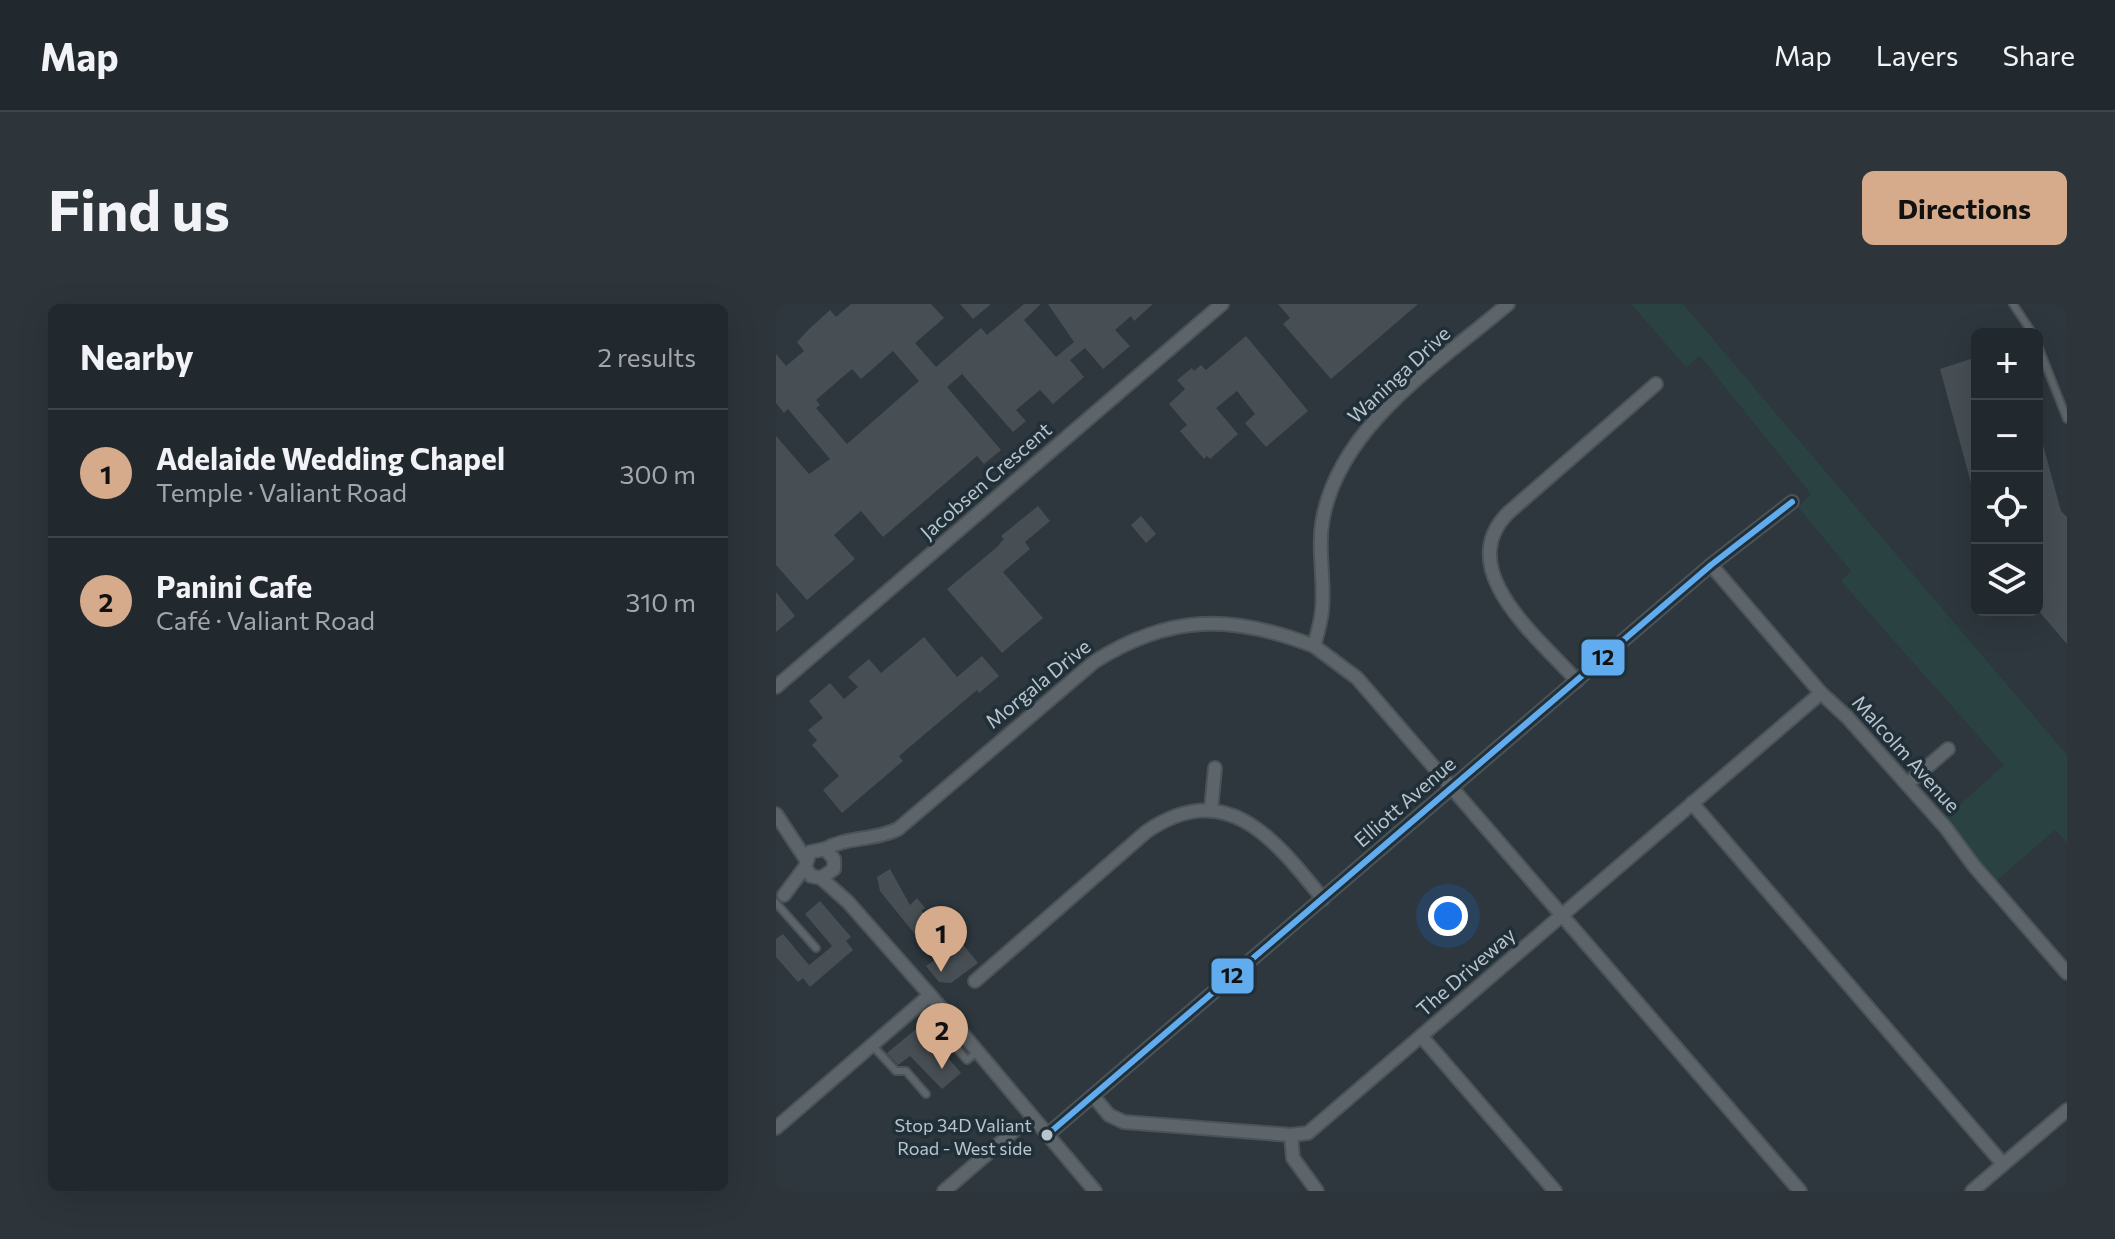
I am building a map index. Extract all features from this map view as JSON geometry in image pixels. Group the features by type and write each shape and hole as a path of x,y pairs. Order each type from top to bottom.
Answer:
{"street":[{"name":"Jacobsen Crescent","path":"776,687 1222,304"},
{"name":"Waninga Drive","path":"1314,646 1322,611 1321,530 1329,490 1345,457 1383,412 1508,304"},
{"path":"1577,681 1496,587 1488,560 1491,533 1508,513 1656,384"},
{"name":"Elliott Avenue","path":"1047,1135 1711,565 1792,502"},
{"name":"Malcolm Avenue","path":"1711,565 1821,693 1847,717 1907,784 2067,973"},
{"name":"Morgala Drive","path":"819,863 858,839 876,838 898,829 1094,662 1131,641 1184,625 1220,623 1264,628 1314,646"},
{"path":"1314,646 1357,678 1800,1191"},
{"name":"The Driveway","path":"1291,1135 1308,1133 1821,693"},
{"path":"1907,784 1948,749"},
{"path":"1211,810 1215,768"},
{"path":"1692,803 2003,1164"},
{"path":"975,981 1146,832 1179,815 1211,810 1232,814 1261,831 1291,859 1323,899"},
{"path":"776,814 1095,1191"},
{"path":"779,900 819,863"},
{"path":"776,1128 930,995"},
{"path":"1422,1037 1555,1191"},
{"path":"1094,1097 1109,1115 1124,1122 1291,1135 1293,1158 1317,1191"},
{"path":"1972,1191 2067,1110"},
{"path":"944,1191 1015,1130"}],"lane":[{"path":"2013,304 2029,328"},
{"path":"2043,358 2067,419"},
{"path":"779,900 816,948"},
{"path":"872,1045 896,1071 906,1071 926,1094"}],"green space":[{"path":"1631,304 1683,304 2067,755 2067,843 2055,830 1995,882 1945,818 2004,765 1841,581 1851,571 1798,507 1811,494 1700,356 1686,367"}],"building":[{"path":"851,304 931,304 944,318 915,343 936,367 981,328 987,335 1024,304 1041,304 1024,320 1056,357 1074,342 1048,304 1153,304 1134,321 1131,316 1115,330 1130,346 1103,369 1085,348 1070,360 1084,377 1053,404 1040,390 1016,410 1026,421 1013,432 962,374 947,387 1001,450 984,464 977,456 883,537 861,511 834,535 855,559 807,600 776,565 776,436 809,474 830,459 788,409 784,413 776,403 776,354 786,366 804,351 797,342 809,329 830,310 836,317","holes":["893,351 919,381 847,444 816,408 820,405 816,400 852,369 861,379"]},
{"path":"960,304 991,304 973,319"},
{"path":"1278,304 1418,304 1331,379 1283,324 1290,318"},
{"path":"1246,336 1308,411 1266,447 1245,423 1255,414 1237,391 1216,408 1238,434 1210,459 1207,456 1204,459 1180,431 1187,425 1169,404 1185,389 1177,380 1192,368 1194,371 1201,365 1206,370"},
{"path":"1971,359 1971,483 1940,369"},
{"path":"2043,445 2061,511 2067,517 2067,644 2043,616"},
{"path":"1038,506 1050,521 1025,542 1030,549 1003,572 1043,618 1002,653 947,589 997,547 1004,539 1001,536"},
{"path":"1141,516 1156,534 1146,543 1131,525"},
{"path":"776,592 795,616 776,632"},
{"path":"924,637 957,677 982,656 999,676 979,693 977,690 899,756 903,761 842,813 823,790 839,776 812,745 817,740 808,730 823,718 809,701 830,683 844,699 858,687 848,677 869,659 881,673"},
{"path":"890,869 910,905 917,898 925,908 921,911 941,935 926,948 880,891 877,877"},
{"path":"820,901 851,937 846,941 853,950 810,987 803,978 798,982 776,957 776,939 783,934 809,965 824,953 832,946 805,914"},
{"path":"961,942 978,963 951,983 939,982 926,966"},
{"path":"916,1029 923,1029 961,1073 942,1089 910,1056 898,1065 887,1053"}],"transit line":[{"name":"12","path":"1047,1135 1711,565 1792,502"}],"place":[{"name":"Adelaide Wedding Chapel","path":"941,972"},
{"name":"Panini Cafe","path":"942,1069"},
{"name":"Stop 34D Valiant Road - West side","path":"1047,1135"}]}
